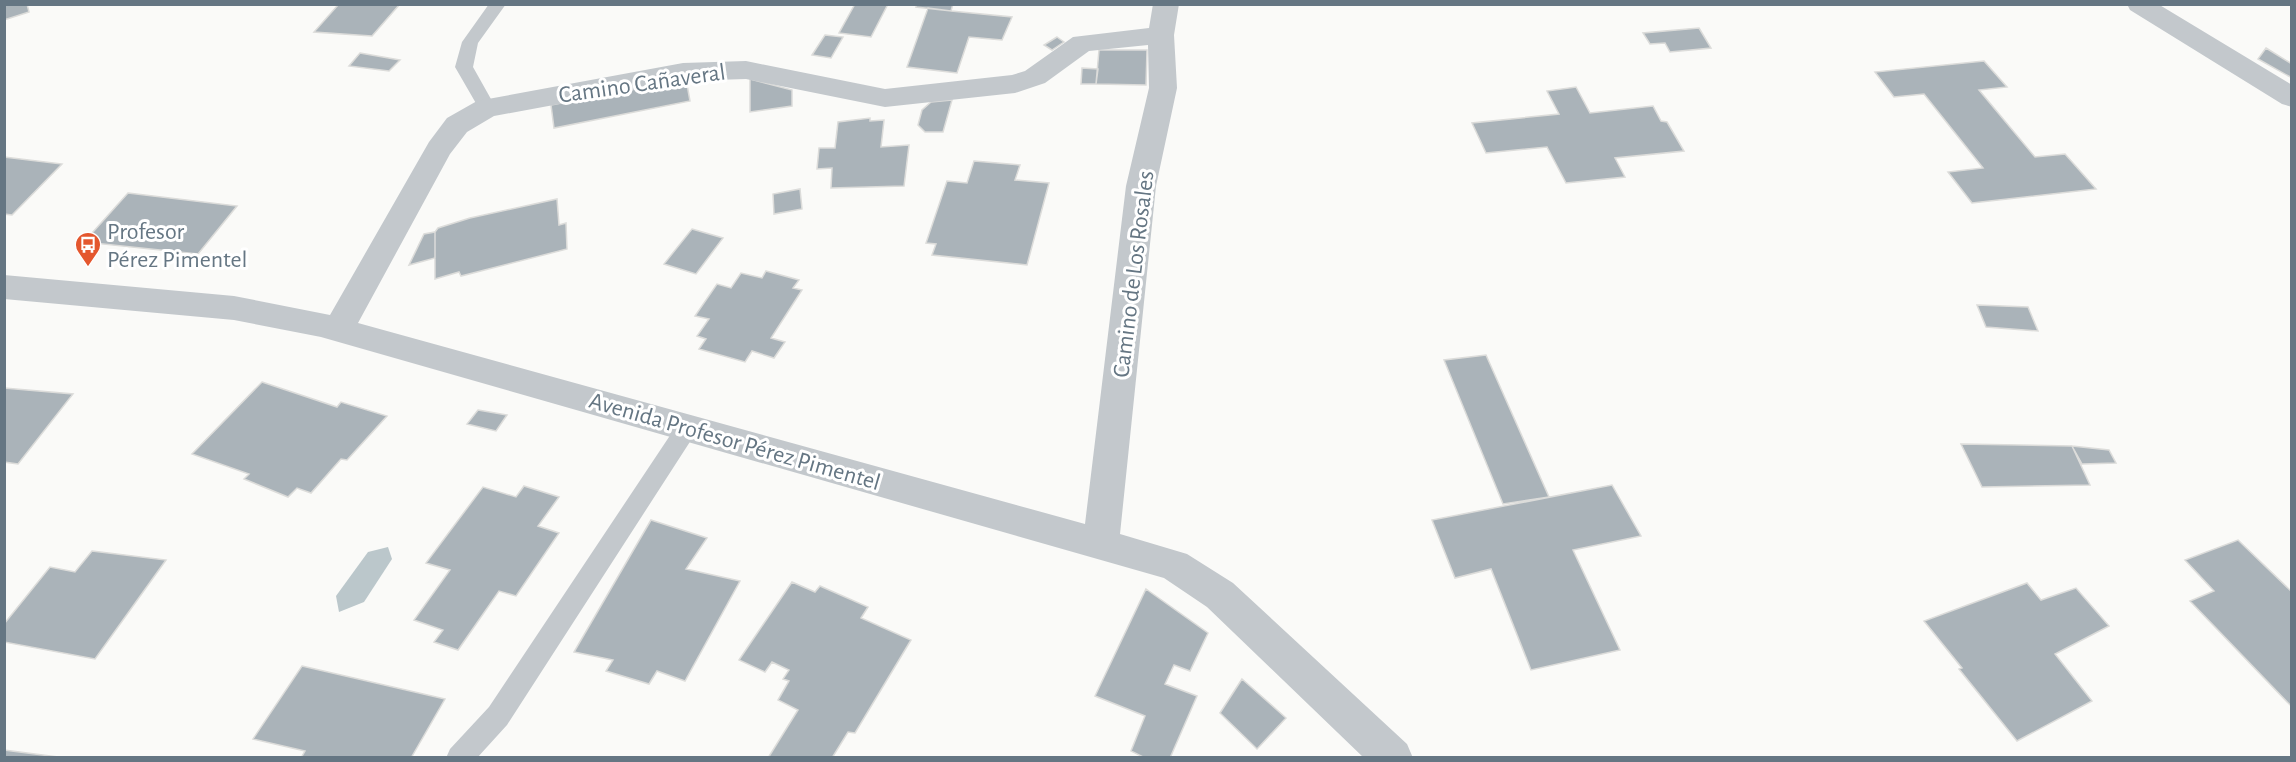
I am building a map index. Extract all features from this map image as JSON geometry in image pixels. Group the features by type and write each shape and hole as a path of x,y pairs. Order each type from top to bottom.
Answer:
{"street":[{"name":"Camino de Los Rosales","path":"1101,544 1141,186 1163,88 1161,35 1166,4"},
{"path":"2139,4 2292,98"},
{"name":"Camino Cañaveral","path":"338,329 439,148 457,125 487,108 683,72 746,70 885,98 951,93 1025,81 1035,77 1082,43 1161,35"},
{"name":"Avenida Profesor Pérez Pimentel","path":"4,287 234,308 338,329 1174,565 1220,595 1393,758"}],"lane":[{"path":"487,108 464,67 470,42 498,4"},
{"path":"459,758 498,716 687,428"}],"shaded area":[{"path":"388,547 392,559 364,602 339,612 336,596 368,552"}],"building":[{"path":"4,4 27,4 29,12 4,20"},
{"path":"400,4 372,36 314,32 338,5"},
{"path":"855,4 888,4 871,37 839,33"},
{"path":"917,4 953,4 951,11 916,7"},
{"path":"928,8 1012,17 1002,40 969,37 957,73 907,67"},
{"path":"1699,28 1711,48 1670,52 1665,43 1650,44 1643,33"},
{"path":"825,35 843,37 831,58 812,55"},
{"path":"1057,37 1064,42 1052,50 1044,45"},
{"path":"2266,48 2292,64 2292,78 2258,59"},
{"path":"1099,50 1147,50 1146,85 1096,84"},
{"path":"360,53 400,60 389,71 349,66"},
{"path":"1984,61 2007,87 1979,90 2035,157 2065,154 2096,189 1972,203 1948,172 1983,168 1924,94 1894,97 1875,72"},
{"path":"1082,68 1098,69 1096,84 1081,84"},
{"path":"686,79 690,101 554,128 551,105"},
{"path":"750,79 792,90 792,106 750,112"},
{"path":"1576,87 1590,113 1653,106 1661,121 1667,122 1684,151 1615,158 1625,177 1566,183 1547,147 1486,153 1472,123 1559,114 1547,91"},
{"path":"952,100 943,132 925,132 918,125 922,110 931,102"},
{"path":"870,118 870,121 884,120 881,147 909,145 904,186 831,188 832,168 817,169 819,148 835,148 838,122"},
{"path":"4,157 62,164 12,215 4,214"},
{"path":"974,161 1020,165 1015,180 1049,183 1027,265 932,255 936,244 926,243 947,181 967,183"},
{"path":"800,189 802,209 774,214 773,194"},
{"path":"128,193 237,206 198,254 84,242"},
{"path":"557,199 559,225 566,223 567,249 461,276 459,272 435,279 435,232 438,228 470,218"},
{"path":"692,229 723,238 696,274 664,264"},
{"path":"435,232 435,258 409,265 424,234"},
{"path":"766,271 799,280 793,288 802,290 771,338 785,342 774,358 752,351 745,362 699,349 706,339 697,336 709,319 695,316 717,284 731,288 741,273 762,278"},
{"path":"1977,305 2028,307 2038,331 1986,327"},
{"path":"1486,355 1549,497 1503,504 1444,360"},
{"path":"262,382 337,407 341,402 387,416 347,460 341,459 311,493 297,488 288,497 244,479 249,474 192,454"},
{"path":"4,388 73,394 18,464 4,462"},
{"path":"478,410 507,415 496,431 467,424"},
{"path":"1961,444 2072,446 2090,485 1982,487"},
{"path":"2072,446 2109,450 2116,463 2082,464"},
{"path":"1612,485 1641,536 1573,550 1620,650 1531,670 1491,569 1455,578 1432,520"},
{"path":"524,486 559,497 538,526 559,533 516,596 499,591 458,650 434,642 443,630 414,620 450,570 426,563 483,487 516,497"},
{"path":"651,520 707,538 686,569 740,581 685,681 657,671 649,684 606,671 613,660 574,652"},
{"path":"2238,540 2292,592 2292,707 2190,601 2214,591 2185,560"},
{"path":"92,551 166,560 95,659 4,642 4,624 50,567 75,572"},
{"path":"792,582 815,592 820,586 868,607 861,618 911,640 855,733 848,732 832,758 768,758 798,710 778,700 789,681 783,679 789,670 772,662 765,672 739,660"},
{"path":"2027,583 2041,600 2076,588 2109,626 2055,654 2092,701 2017,741 1924,621"},
{"path":"1146,589 1208,633 1190,671 1174,665 1165,684 1197,696 1170,758 1145,758 1131,751 1145,716 1095,696"},
{"path":"302,666 445,699 411,758 301,758 305,751 253,739"},
{"path":"1242,679 1286,718 1257,749 1220,713"},
{"path":"4,750 66,758 4,758"}],"place":[{"name":"Profesor Pérez Pimentel","path":"88,268"}]}
